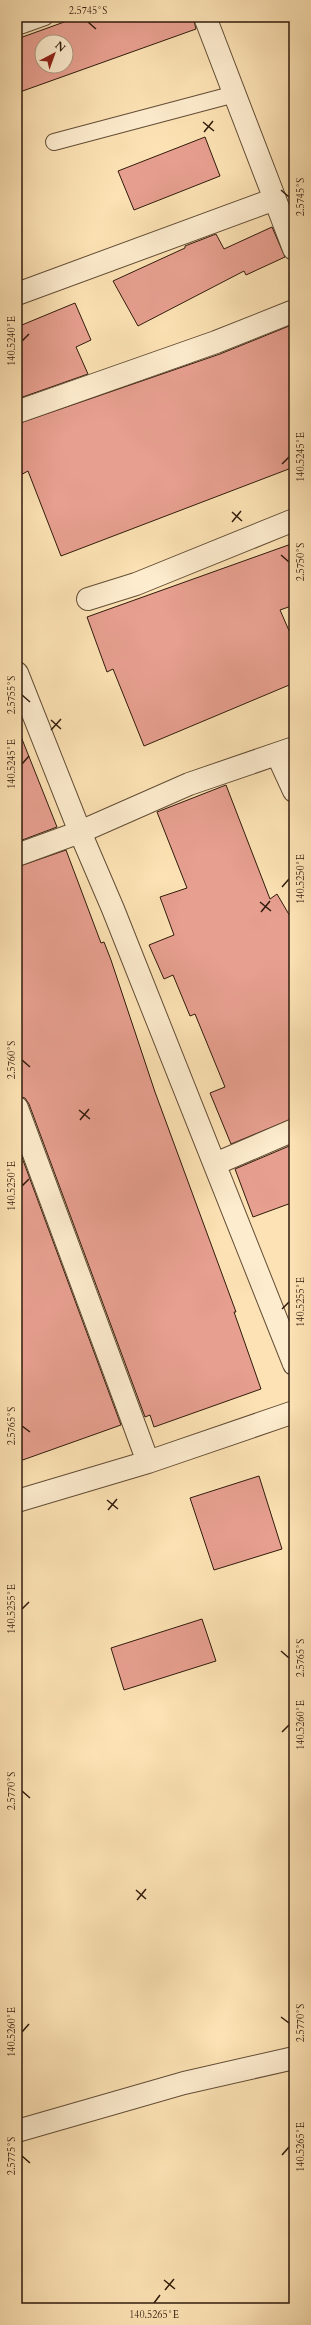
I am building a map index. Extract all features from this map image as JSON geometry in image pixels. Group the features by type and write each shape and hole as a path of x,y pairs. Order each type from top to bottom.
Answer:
{"street":[{"path":"205,17 294,249"},
{"path":"17,294 275,199"},
{"path":"17,412 216,342 294,311"},
{"path":"88,600 136,584 294,520"},
{"path":"17,673 80,832 113,909 294,1364"},
{"path":"17,855 80,832 189,784 285,751 294,791"},
{"path":"17,1108 148,1462"},
{"path":"215,1164 294,1130"},
{"path":"17,1501 148,1462 294,1412"},
{"path":"17,2131 184,2083 294,2058"}],"lane":[{"path":"17,28 45,17"},
{"path":"54,142 235,94"}],"building":[{"path":"78,17 193,17 196,29 74,73 74,34 34,34 34,74 70,74 17,93 17,39"},
{"path":"205,137 220,176 134,210 118,171"},
{"path":"272,227 285,257 246,275 244,271 138,326 113,281 185,248 185,246 216,234 224,249"},
{"path":"75,303 91,340 76,347 88,374 17,399 17,327"},
{"path":"294,324 294,467 61,556 28,471 17,477 17,424 220,354"},
{"path":"294,543 294,605 280,610 294,642 294,683 144,746 113,669 107,672 87,617"},
{"path":"18,729 57,827 17,842 17,730"},
{"path":"226,785 270,899 277,894 294,923 294,1118 231,1144 210,1093 225,1087 195,1014 190,1016 173,975 164,979 149,945 174,935 160,897 187,888 157,812"},
{"path":"66,850 101,943 104,942 111,960 155,1092 236,1312 234,1312 261,1389 154,1427 150,1415 145,1417 29,1104 25,1098 17,1096 17,867"},
{"path":"17,1144 121,1425 17,1462"},
{"path":"294,1144 294,1202 253,1217 235,1169"},
{"path":"259,1476 282,1549 214,1570 190,1498"},
{"path":"202,1619 216,1661 124,1690 111,1648"}]}
